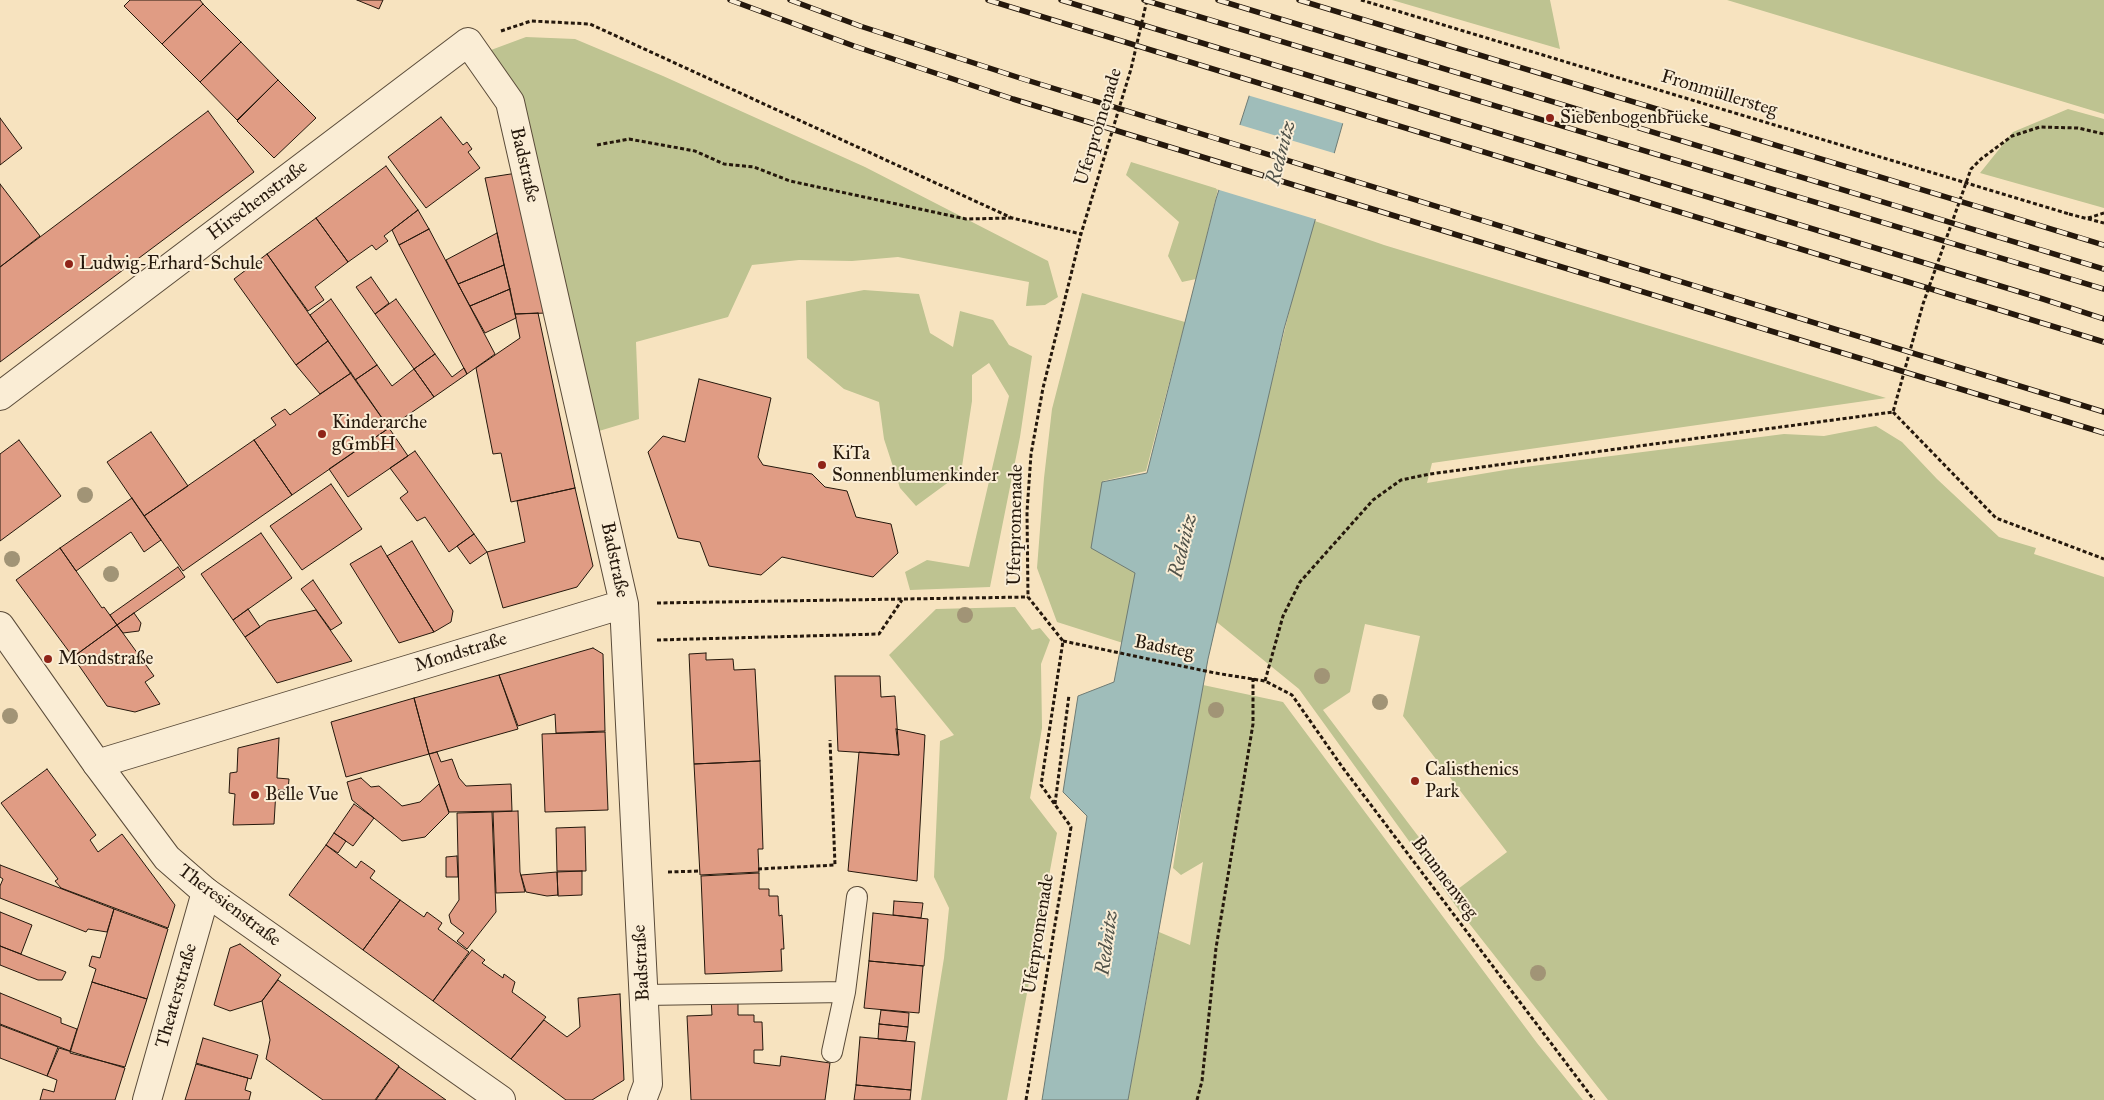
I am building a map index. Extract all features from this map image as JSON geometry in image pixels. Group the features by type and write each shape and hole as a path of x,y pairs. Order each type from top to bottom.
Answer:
{"street":[{"name":"Hirschenstraße","path":"0,396 468,42"},
{"name":"Badstraße","path":"468,42 510,102 624,604 648,1084 642,1100"},
{"name":"Mondstraße","path":"98,764 624,604"},
{"name":"Theresienstraße","path":"0,626 167,858 206,892 501,1100"},
{"name":"Theaterstraße","path":"147,1100 206,892"}],"lane":[{"path":"832,1052 845,992 856,897"},
{"path":"644,995 845,992"}],"path":[{"name":"Uferpromenade","path":"1026,1100 1071,827 1041,785 1062,641 1028,597 1027,512 1031,454 1043,388 1081,234 1132,70 1147,0"},
{"name":"Fronmüllersteg","path":"1361,0 2104,223"},
{"path":"468,42 531,21 590,24 1012,218 1081,234"},
{"path":"1893,412 1922,304 1971,169 1981,159 2012,136 2040,127 2078,128 2104,134"},
{"path":"597,145 629,139 695,151 724,164 754,167 790,181 966,219 1012,218"},
{"path":"2086,219 2104,214"},
{"path":"1893,412 1996,518 2104,559"},
{"path":"1265,681 1283,616 1300,582 1373,500 1401,480 1430,474 1893,412"},
{"path":"624,604 1028,597"},
{"path":"626,641 879,634 903,600"},
{"name":"Badsteg","path":"1062,641 1215,673 1253,678"},
{"path":"1197,1100 1202,1081 1216,948 1253,724 1253,678"},
{"name":"Brunnenweg","path":"1253,678 1265,681 1292,695 1349,775 1594,1100"},
{"path":"1054,805 1069,696"},
{"path":"758,869 835,865 830,740"}],"green space":[{"path":"1392,0 1550,0 1560,49"},
{"path":"1727,0 2104,0 2104,114"},
{"path":"526,37 575,39 663,76 865,167 1048,261 1058,297 1045,305 1026,306 1029,282 898,257 852,261 799,260 752,265 728,317 636,342 639,419 599,431 518,93 491,50"},
{"path":"2068,109 2104,119 2104,208 1980,173 2013,132"},
{"path":"1131,162 1218,189 1196,279 1182,282 1168,256 1179,222 1126,175"},
{"path":"1312,220 1384,245 1886,398 1432,463 1427,483 1517,468 1784,434 1824,436 1876,426 1902,442 1937,479 1999,537 2036,548 2034,554 2104,577 2104,1100 1608,1100 1461,913 1299,689 1213,619","holes":["1365,624 1420,636 1403,716 1507,852 1458,889 1323,710 1350,692"]},
{"path":"864,290 919,294 930,333 953,347 960,311 993,320 1009,345 1032,356 1020,437 990,587 910,590 905,572 927,560 969,567 1009,396 989,363 972,375 972,401 961,473 916,506 900,488 884,439 879,402 844,389 807,358 806,301"},
{"path":"1082,293 1185,322 1146,471 1103,481 1092,547 1136,573 1123,643 1057,622 1037,568 1052,409"},
{"path":"1015,607 1032,630 1040,628 1050,640 1041,664 1042,728 1030,798 1057,833 1007,1100 921,1100 944,958 949,908 934,877 940,741 954,735 889,655 936,609"},
{"path":"1203,685 1283,702 1537,1043 1583,1100 1128,1100 1159,932 1190,945 1203,862 1181,875 1173,868 1187,773"}],"water":[{"name":"Rednitz","path":"1280,0 1378,0 1284,329 1208,659 1128,1100 1042,1100 1087,816 1063,792 1078,696 1114,682 1135,573 1091,548 1102,482 1147,473 1216,199"}],"pier":[{"path":"1277,0 1381,0 1345,124 1247,95"},
{"path":"1237,124 1337,154 1318,220 1216,189"}],"building":[{"path":"130,0 200,0 203,4 162,44 124,6"},
{"path":"357,0 383,0 379,9"},
{"path":"203,4 241,42 200,82 162,44"},
{"path":"241,42 278,80 237,120 200,82"},
{"path":"278,80 316,118 274,158 237,121"},
{"path":"208,111 254,172 0,362 0,267"},
{"path":"441,117 463,145 467,142 472,149 468,152 480,168 426,208 388,157"},
{"path":"0,118 22,148 0,165"},
{"path":"386,166 418,210 384,236 388,241 376,250 372,245 348,262 316,218"},
{"path":"517,173 547,313 515,314 485,178"},
{"path":"0,184 40,236 0,267"},
{"path":"418,210 429,229 399,245 392,230"},
{"path":"316,218 348,262 315,287 324,300 308,311 267,254"},
{"path":"429,229 495,354 467,374 399,245"},
{"path":"497,233 504,265 458,284 446,260"},
{"path":"267,254 328,341 296,365 234,279"},
{"path":"504,265 510,289 470,306 458,284"},
{"path":"371,277 389,303 375,314 356,287"},
{"path":"510,289 516,318 485,333 470,306"},
{"path":"331,299 377,365 355,380 310,315"},
{"path":"396,299 435,354 414,369 375,314"},
{"path":"538,313 575,488 511,502 501,453 493,454 476,368 520,338 515,314"},
{"path":"328,341 351,373 320,394 296,365"},
{"path":"435,354 452,377 464,368 467,374 434,397 414,369"},
{"path":"377,365 392,386 414,369 434,397 389,428 355,380"},
{"name":"Kinderarche gGmbH","path":"351,373 389,428 292,495 254,440 276,425 271,418 285,409 290,415"},
{"path":"699,379 771,398 758,457 763,465 812,474 825,487 847,491 856,517 891,524 898,553 873,577 782,557 761,575 709,566 700,542 678,538 648,452 663,436 685,442"},
{"path":"389,428 408,456 348,497 329,469"},
{"path":"151,432 188,486 144,516 107,462"},
{"path":"19,440 61,496 0,541 0,454"},
{"path":"254,440 292,495 183,571 144,516"},
{"path":"415,451 474,534 449,552 425,517 417,521 400,498 408,492 390,468"},
{"path":"331,484 362,529 302,570 270,526"},
{"path":"575,488 593,566 577,587 503,608 487,552 525,542 517,501"},
{"path":"132,498 161,540 144,552 131,532 76,571 60,548"},
{"path":"261,533 292,578 233,620 201,574"},
{"path":"474,534 487,552 470,564 457,546"},
{"path":"412,541 453,611 451,622 434,632 387,556"},
{"path":"381,546 434,632 399,643 350,564"},
{"path":"60,548 102,608 104,607 117,625 73,657 16,580"},
{"path":"178,567 185,577 117,625 110,615"},
{"path":"313,580 342,623 331,630 301,589"},
{"path":"248,609 260,627 245,637 233,620"},
{"path":"316,610 352,661 277,683 245,637 268,621"},
{"path":"134,613 141,623 139,631 123,633 117,625"},
{"path":"117,625 154,676 145,682 160,704 135,712 107,706 73,657"},
{"path":"593,648 603,654 605,731 556,733 555,714 518,726 499,675"},
{"path":"706,653 706,660 733,659 734,670 755,669 760,761 694,764 689,654"},
{"path":"499,675 518,729 429,754 414,698"},
{"path":"835,676 880,676 881,697 895,696 899,755 838,751"},
{"path":"414,698 429,754 346,777 331,722"},
{"path":"896,729 925,735 917,881 848,871 859,752 899,755"},
{"path":"605,732 608,810 545,812 542,734"},
{"path":"279,738 277,778 289,779 288,790 276,790 274,824 233,825 235,794 229,793 230,773 237,772 238,748"},
{"path":"437,752 441,762 452,759 459,778 466,786 511,784 512,811 449,812 429,754"},
{"path":"760,761 763,849 758,849 759,872 700,875 694,764"},
{"path":"47,769 96,835 90,840 98,852 122,834 175,905 168,928 61,888 55,881 58,879 1,803"},
{"path":"361,778 371,787 379,786 402,806 420,802 439,784 449,813 425,837 402,841 352,800 347,782"},
{"path":"354,804 374,818 353,846 334,833"},
{"path":"518,811 520,872 525,892 496,893 493,812"},
{"path":"492,812 496,912 467,949 457,941 464,933 451,923 449,915 459,900 457,813"},
{"path":"585,827 586,871 557,871 556,828"},
{"path":"334,833 346,841 338,853 326,845"},
{"path":"326,845 356,868 361,861 375,871 370,878 400,900 363,950 289,895"},
{"path":"457,856 458,877 446,877 446,857"},
{"path":"0,865 114,909 107,932 88,929 86,932 0,898 0,886 3,879 0,877"},
{"path":"582,871 582,895 558,896 557,872"},
{"path":"557,872 558,895 547,896 526,892 521,875"},
{"path":"759,873 759,889 769,889 769,896 778,896 779,916 782,915 784,949 781,949 782,971 705,974 701,876"},
{"path":"400,900 424,917 427,912 442,923 438,929 469,952 433,1001 363,950"},
{"path":"894,901 923,903 921,918 893,915"},
{"path":"114,909 168,929 147,999 92,982 96,969 89,966 92,956 100,958"},
{"path":"0,912 32,925 21,954 0,946"},
{"path":"873,913 928,919 924,966 869,961"},
{"path":"240,944 281,975 262,1001 230,1011 214,1005 230,948"},
{"path":"0,946 66,972 62,980 38,980 0,965"},
{"path":"472,950 485,960 482,963 503,978 504,974 515,982 512,992 546,1017 511,1059 433,1001"},
{"path":"869,961 923,966 919,1013 864,1008"},
{"path":"278,980 399,1066 375,1100 323,1100 266,1059 270,1040 262,1001"},
{"path":"92,982 147,999 125,1067 70,1053"},
{"path":"0,993 61,1018 61,1023 77,1029 70,1051 0,1024"},
{"path":"620,994 624,1080 592,1100 566,1100 511,1059 544,1020 567,1037 580,1027 578,998"},
{"path":"738,997 738,1015 754,1015 754,1022 762,1022 763,1050 754,1050 754,1063 780,1066 781,1056 830,1063 825,1100 691,1100 687,1016 712,1015 711,998"},
{"path":"881,1010 909,1013 908,1027 879,1024"},
{"path":"879,1024 908,1027 906,1041 878,1039"},
{"path":"0,1025 58,1047 47,1076 0,1058"},
{"path":"860,1037 915,1042 911,1090 856,1085"},
{"path":"203,1038 258,1055 251,1079 196,1063"},
{"path":"59,1048 125,1068 115,1100 40,1100 43,1089 54,1092 57,1080 47,1076"},
{"path":"196,1064 248,1078 245,1090 251,1092 249,1100 185,1100"},
{"path":"399,1067 446,1100 376,1100"},
{"path":"856,1085 911,1090 910,1100 854,1100"}],"railway":[{"path":"730,0 854,46 1013,99 2104,433"},
{"path":"790,0 860,26 1020,78 2104,412"},
{"path":"988,0 2104,342"},
{"path":"1061,0 2104,319"},
{"path":"1144,0 2104,289"},
{"path":"1218,0 2104,269"},
{"path":"1299,0 2104,245"}],"place":[{"name":"Siebenbogenbrücke","path":"1550,118"},
{"name":"Ludwig-Erhard-Schule","path":"69,264"},
{"name":"Kinderarche gGmbH","path":"322,434"},
{"name":"KiTa Sonnenblumenkinder","path":"822,465"},
{"name":"Mondstraße","path":"48,659"},
{"name":"Calisthenics Park","path":"1415,781"},
{"name":"Belle Vue","path":"255,795"}]}
